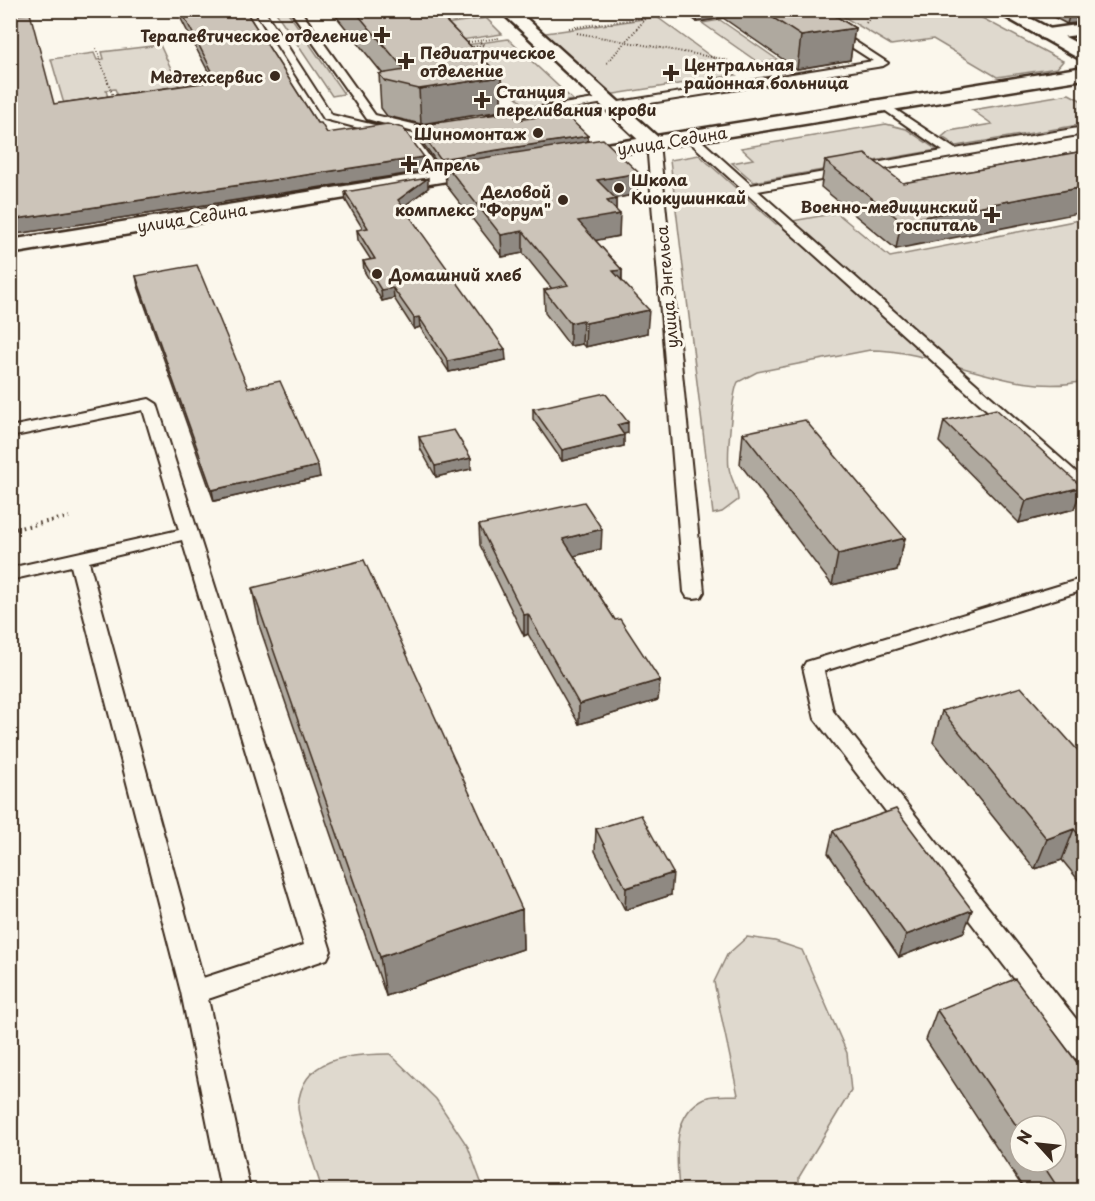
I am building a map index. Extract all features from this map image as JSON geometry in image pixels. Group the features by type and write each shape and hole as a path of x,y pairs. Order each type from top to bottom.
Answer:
{"street":[{"path":"507,10 653,143"},
{"path":"1001,10 1084,54"},
{"path":"1047,34 1084,29"},
{"name":"улица Седина","path":"551,159 1084,73"},
{"name":"улица Седина","path":"10,246 506,166"}],"lane":[{"path":"259,10 328,117 409,138 438,177"},
{"path":"295,10 371,117 421,130 454,124"},
{"path":"477,121 883,63 799,10"},
{"path":"884,105 953,153"},
{"path":"749,189 1084,130"},
{"path":"690,136 1084,488"},
{"name":"улица Энгельса","path":"653,143 694,592"},
{"path":"10,432 149,404 318,951 194,992"},
{"path":"10,574 189,533"},
{"path":"78,558 194,992 236,1191"},
{"path":"1084,584 813,667 823,713 1084,1048"}],"path":[{"path":"434,22 481,16"},
{"path":"589,84 647,17"},
{"path":"439,22 446,29"},
{"path":"562,30 728,60"},
{"path":"460,44 465,48 483,45 479,41"},
{"path":"96,48 115,103"},
{"path":"10,530 69,516"}],"shaded area":[{"path":"275,11 287,11 344,94 332,96"},
{"path":"834,11 969,11 1063,61 1057,68 997,77 933,39 891,45"},
{"path":"657,17 736,75 608,95 539,34"},
{"path":"486,18 502,34 461,40 445,24"},
{"path":"720,20 778,60 759,63 702,23"},
{"path":"508,39 573,100 527,108 466,45"},
{"path":"160,45 180,88 118,96 115,89 106,90 108,98 64,104 51,59 94,53 97,60 104,59 102,52"},
{"path":"1069,94 1084,102 1084,124 956,146 942,137 949,131 992,124 972,110"},
{"path":"886,124 906,129 937,150 754,182 732,163 753,159 741,148"},
{"path":"699,155 776,224 837,213 890,257 1084,219 1084,381 1057,385 1031,383 1004,379 924,357 870,350 757,372 738,382 730,424 730,472 738,500 722,512 713,514 670,160"},
{"path":"747,937 775,941 802,950 847,1053 851,1091 799,1177 799,1190 679,1190 678,1139 686,1115 694,1105 705,1098 738,1095 714,982 727,955"},
{"path":"390,1054 436,1099 468,1147 484,1190 322,1190 299,1112 302,1089 309,1076 319,1067 331,1061 360,1055"}],"building":[{"path":"181,10 245,10 317,123 321,123 327,133 387,124 403,128 424,157 10,220 10,15 30,13 54,104 217,81"},
{"path":"354,10 435,10 501,77 419,89 385,81 379,74 405,70"},
{"path":"761,10 826,10 855,28 801,36"},
{"path":"1065,10 1084,10 1084,11 1070,13"},
{"path":"511,112 518,120 564,113 588,136 440,159 416,126"},
{"path":"603,139 639,173 597,180 616,199 607,201 620,214 578,221 622,270 613,271 649,310 586,323 583,320 570,323 544,290 568,285 523,231 501,235 445,164"},
{"path":"1084,151 1084,187 901,221 825,161 865,154 903,183"},
{"path":"428,178 398,200 505,349 448,361 419,317 414,318 393,288 381,290 363,261 375,259 357,230 368,228 345,192"},
{"path":"197,265 248,388 280,381 318,466 212,490 136,276"},
{"path":"605,393 628,422 617,425 624,435 562,450 533,409"},
{"path":"996,409 1082,487 1026,501 944,421"},
{"path":"805,420 905,538 838,554 743,433"},
{"path":"454,430 471,458 435,466 419,437"},
{"path":"584,502 602,529 563,539 615,620 620,619 660,680 579,704 528,614 524,615 479,525"},
{"path":"364,560 522,909 380,957 252,588"},
{"path":"1021,687 1082,755 1084,754 1084,841 1074,829 1047,839 942,711"},
{"path":"896,809 972,910 906,935 833,831"},
{"path":"641,815 673,873 626,888 596,829"},
{"path":"1015,979 1084,1072 1084,1191 1060,1191 1049,1174 1068,1174 1068,1114 1008,1114 937,1010"}],"place":[{"name":"Терапевтическое отделение","path":"382,35"},
{"name":"Педиатрическое отделение","path":"406,61"},
{"name":"Центральная районная больница","path":"671,73"},
{"name":"Медтехсервис","path":"275,76"},
{"name":"Станция переливания крови","path":"482,100"},
{"name":"Шиномонтаж","path":"538,133"},
{"name":"Апрель","path":"409,164"},
{"name":"Школа Киокушинкай","path":"619,188"},
{"name":"Деловой комплекс \"Форум\"","path":"563,200"},
{"name":"Военно-медицинский госпиталь","path":"992,215"},
{"name":"Домашний хлеб","path":"377,274"}]}
